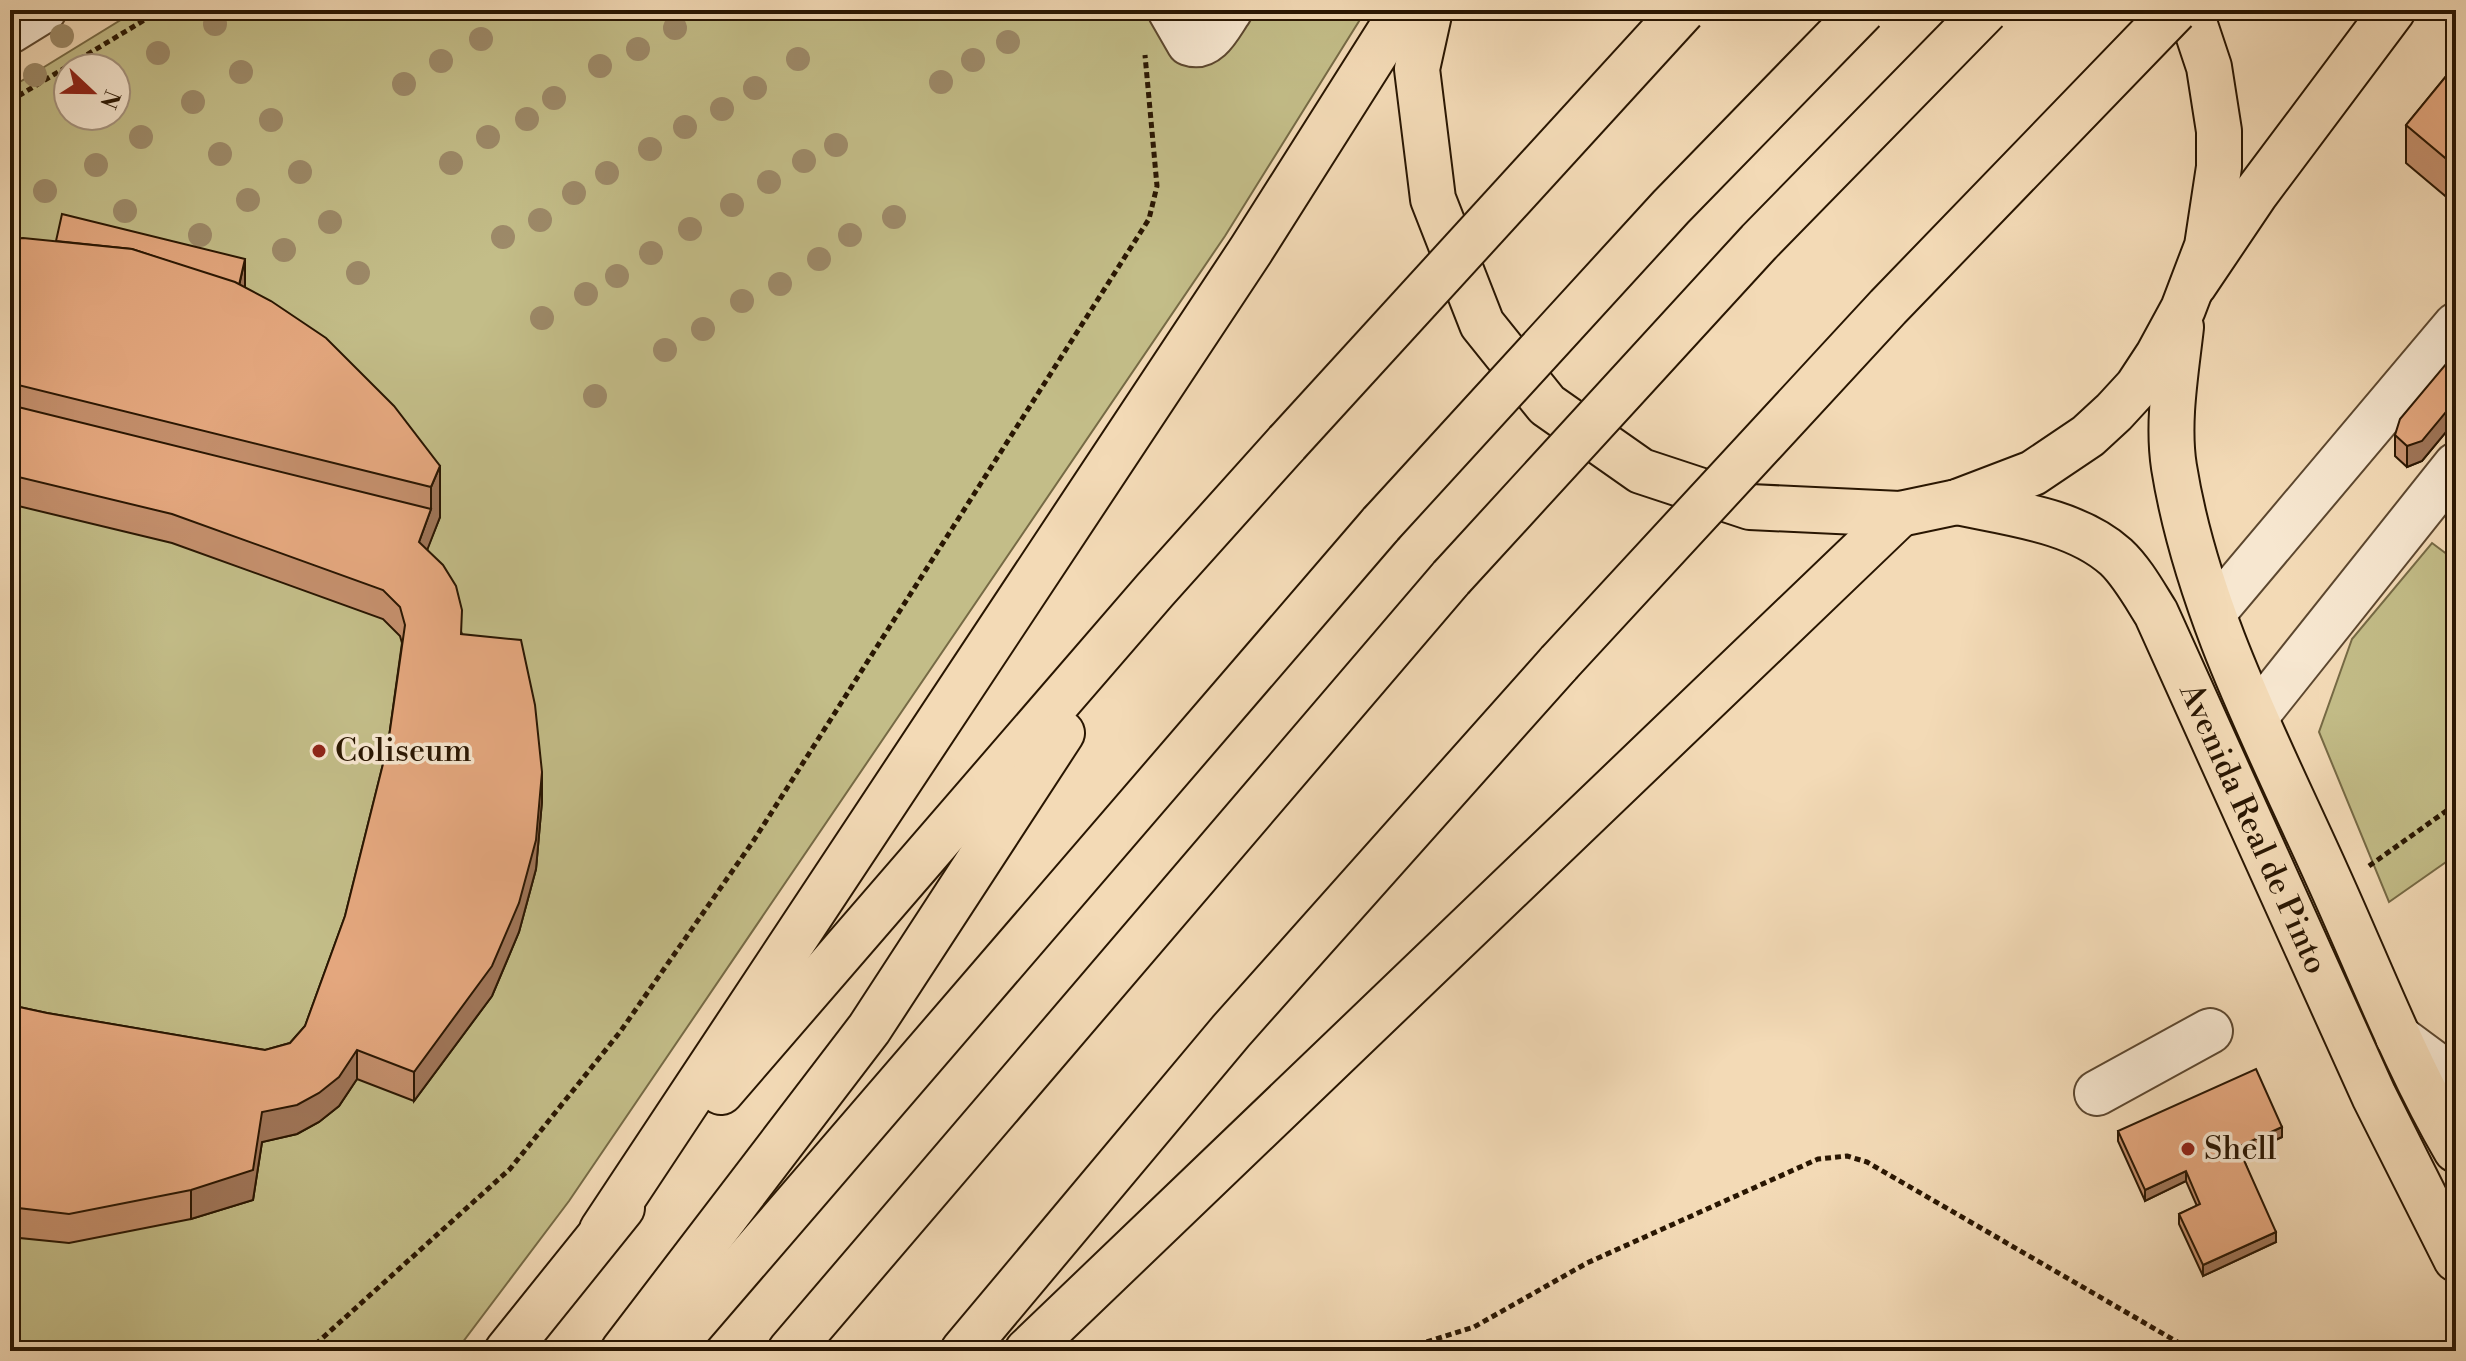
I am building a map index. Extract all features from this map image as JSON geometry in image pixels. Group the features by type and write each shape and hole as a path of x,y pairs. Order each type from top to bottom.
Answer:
{"main road":[{"path":"602,1230 1251,250 1403,10"},
{"path":"1430,10 1417,69 1433,199 1482,324 1547,405 1641,471 1750,507 1900,514 1957,502 2033,473 2088,436 2137,387 2189,297 2256,193 2393,10"},
{"path":"507,1351 602,1230 1155,590 1683,10"},
{"path":"669,1351 1381,524 1671,207 1863,10"},
{"path":"790,1351 1451,578 1759,242 1986,10"},
{"path":"963,1351 1231,1031 1559,663 1888,307 2175,10"},
{"path":"2189,297 2215,208 2219,131 2209,67 2190,10"},
{"name":"Avenida Real de Pinto","path":"2189,297 2174,388 2173,463 2196,563 2256,716 2398,1037 2456,1150"},
{"name":"Avenida Real de Pinto","path":"1957,502 2062,527 2098,543 2117,558 2138,584 2156,613 2374,1096 2456,1259"},
{"path":"1027,1351 1900,514"},
{"path":"623,1351 869,1029 1155,590"}],"street":[{"path":"10,31 44,10"},
{"path":"1170,10 1189,43 1198,46 1205,43 1230,10"},
{"path":"2214,612 2455,327"},
{"path":"2256,716 2456,465"},
{"path":"2097,1093 2210,1031"},
{"path":"2398,1037 2456,1080"}],"path":[{"path":"10,101 161,10"},
{"path":"308,1351 510,1169 620,1032 762,827 1149,219 1157,186 1145,55"},
{"path":"2334,891 2456,804"},
{"path":"1398,1351 1474,1327 1587,1263 1818,1159 1847,1156 1867,1162 2193,1351"}],"shaded area":[{"path":"137,10 1366,10 1225,236 569,1201 456,1351 10,1351 10,88 52,62 52,132 132,132 132,52 69,52"},
{"path":"2432,543 2456,561 2456,855 2389,902 2319,732 2352,639"}],"building":[{"path":"2456,64 2456,167 2406,125"},
{"path":"62,214 245,259 239,285 132,249 56,241"},
{"path":"10,239 132,249 235,282 271,301 326,338 394,406 440,466 431,487 10,383"},
{"path":"2456,360 2456,400 2422,441 2407,446 2395,435 2400,419 2446,364"},
{"path":"10,405 431,509 419,542 443,565 456,586 462,610 461,634 521,640 535,705 542,772 536,840 519,903 492,966 414,1072 357,1050 339,1077 319,1093 297,1105 262,1112 253,1170 191,1190 69,1214 10,1207 10,1005 265,1050 290,1043 305,1026 345,916 388,744 405,625 400,607 383,590 172,514 10,475"},
{"name":"Shell","path":"2256,1069 2282,1127 2238,1147 2276,1232 2203,1265 2179,1214 2200,1204 2186,1171 2145,1190 2118,1131"}],"place":[{"name":"Coliseum","path":"319,751"},
{"name":"Shell","path":"2188,1149"}]}
